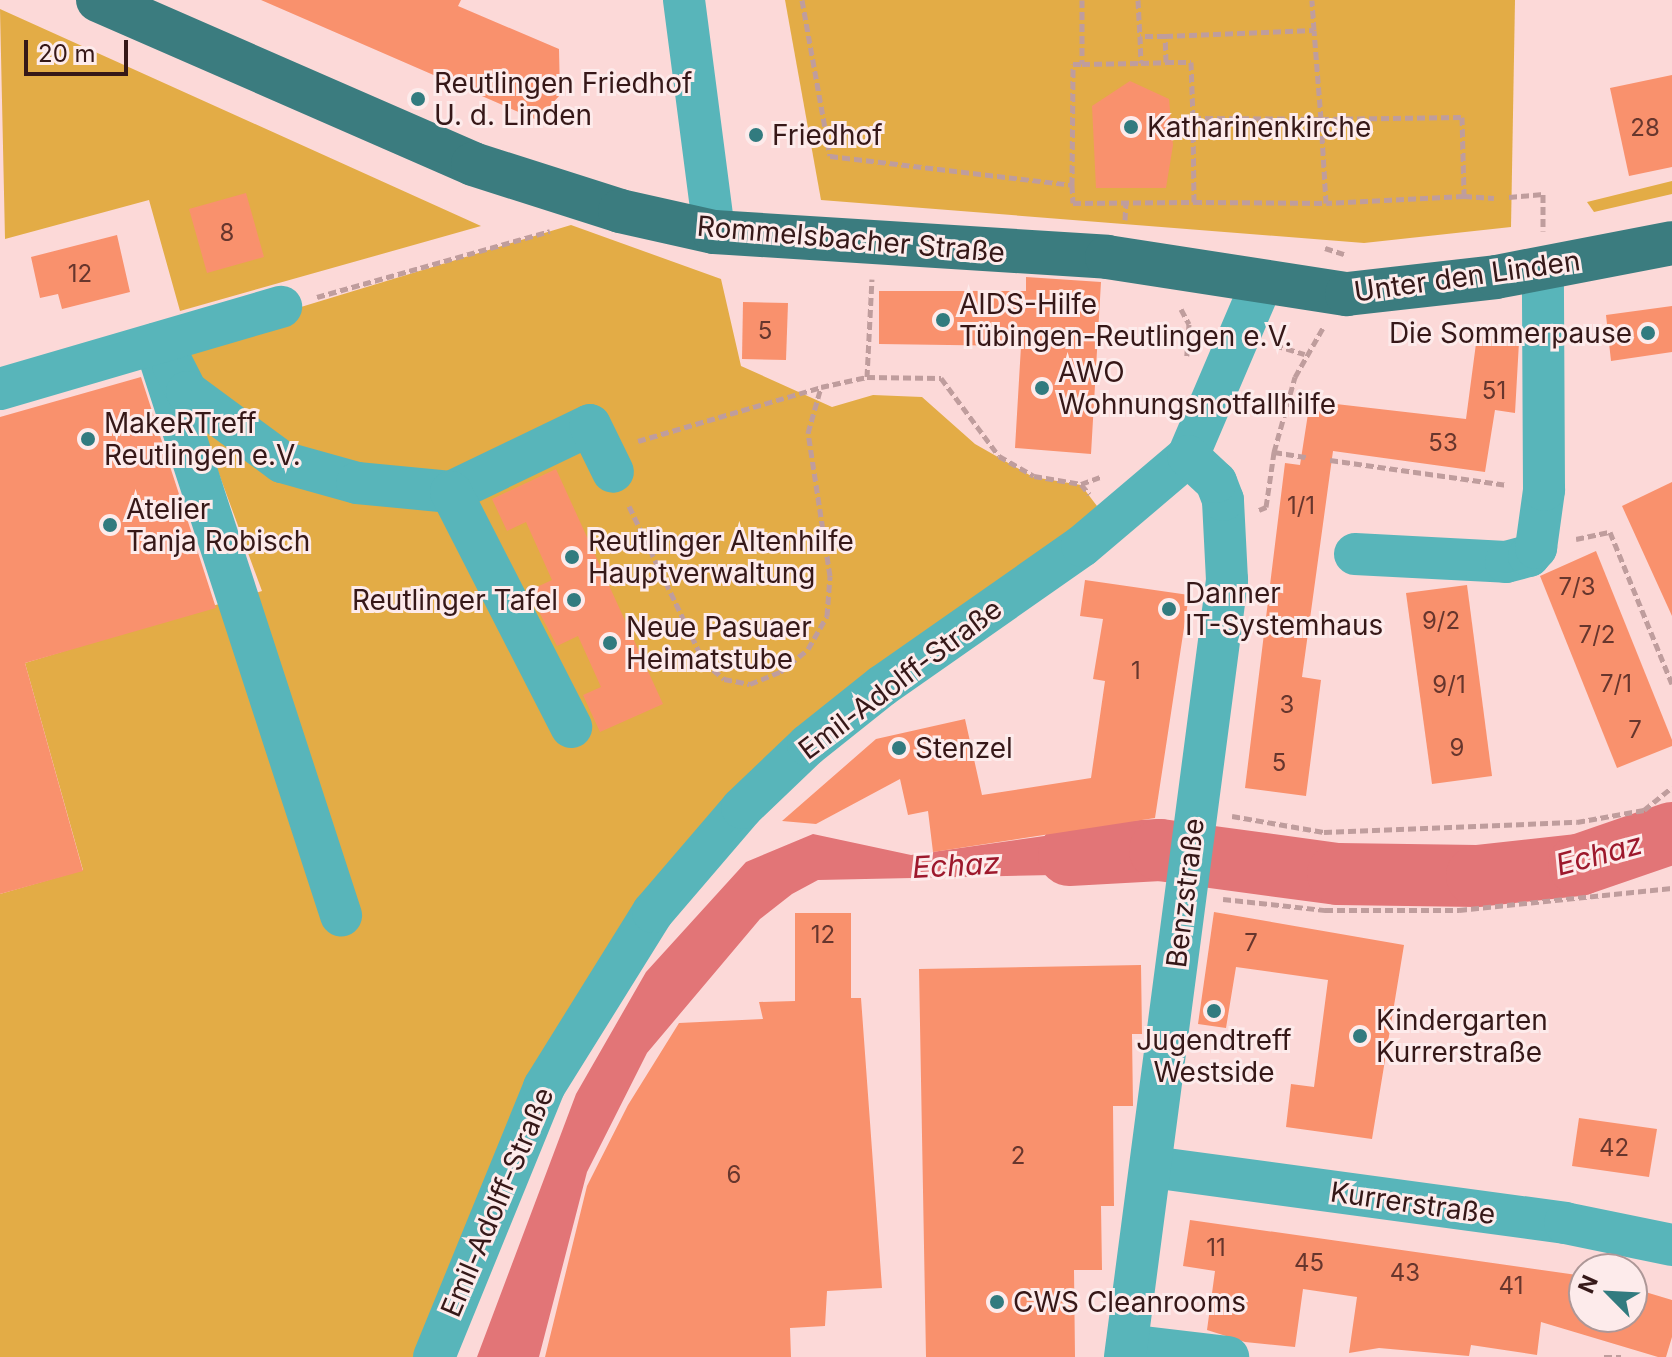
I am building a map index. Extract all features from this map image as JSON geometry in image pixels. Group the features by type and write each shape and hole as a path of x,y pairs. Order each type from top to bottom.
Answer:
{"main road":[{"name":"Rommelsbacher Straße","path":"98,0 473,164 620,211 714,232 1154,264 1261,285"},
{"name":"Unter den Linden","path":"1261,285 1347,294 1543,268 1672,243"}],"street":[{"path":"684,0 714,232"},
{"path":"1355,554 1506,562 1529,556 1536,548 1544,490 1543,268"},
{"name":"Emil-Adolff-Straße","path":"434,1357 556,1064 626,949 682,876 764,787 843,715 1110,524 1188,456 1261,285"},
{"path":"0,389 281,307"},
{"path":"158,343 187,392 282,462 357,483 451,492 590,425 608,462"},
{"path":"158,343 341,915"},
{"name":"Benzstraße","path":"1188,456 1216,482 1228,521 1227,580 1183,894 1152,1167 1126,1351 1228,1357"},
{"path":"451,492 571,727"},
{"name":"Kurrerstraße","path":"1152,1167 1565,1223 1672,1245"}],"path":[{"path":"802,0 830,156 1072,185"},
{"path":"1082,0 1082,64"},
{"path":"1138,0 1141,63"},
{"path":"1312,0 1326,203"},
{"path":"1140,36 1314,30"},
{"path":"1165,36 1166,62"},
{"path":"1194,202 1191,62 1073,64 1073,203 1326,203 1464,196 1494,198"},
{"path":"1193,118 1462,117 1464,196"},
{"path":"1509,197 1543,194 1543,268"},
{"path":"1125,220 1126,201"},
{"path":"281,307 559,229"},
{"path":"867,377 875,246"},
{"path":"1154,264 1150,294 1171,301 1189,324 1185,363"},
{"path":"1228,521 1266,507 1274,452 1305,354"},
{"path":"821,387 808,433 830,576 827,616 808,649 780,672 750,684 724,679 704,662 608,462 821,387 867,377 941,378 999,456 1034,476 1081,484 1116,468"},
{"path":"1274,452 1307,457"},
{"path":"1330,460 1544,490"},
{"path":"1081,484 1110,524"},
{"path":"1536,548 1610,532 1672,684"},
{"path":"1195,815 1324,832 1406,832 1577,822 1644,810 1672,787"},
{"path":"1183,894 1325,910 1459,910 1672,888"},
{"path":"1604,1357 1621,1357"}],"shaded area":[{"path":"785,0 1515,0 1511,227 1364,243 821,200"},
{"path":"0,9 481,226 180,311 149,200 5,239"},
{"path":"1672,181 1672,194 1594,212 1587,202"},
{"path":"571,225 721,279 741,366 832,407 873,395 922,397 975,444 1033,477 1081,485 1097,506 1050,570 920,658 653,912 434,1357 0,1357 0,894 83,870 25,663 262,591 172,346"}],"water":[{"path":"1157,820 1152,873 818,880 792,894 760,919 647,1053 587,1172 539,1357 477,1357 576,1094 646,972 746,862 813,834 911,855"}],"building":[{"path":"261,0 461,0 458,6 559,49 560,95 537,120"},
{"path":"1672,75 1672,167 1629,176 1610,88"},
{"name":"Katharinenkirche","path":"1130,81 1169,99 1173,145 1166,188 1096,188 1092,106"},
{"path":"246,193 264,257 207,273 189,209"},
{"path":"117,235 130,292 62,309 58,294 40,298 31,257"},
{"path":"1026,277 1101,282 1091,454 1015,448 1021,346 879,344 879,291 1026,291"},
{"path":"743,302 788,303 786,360 742,359"},
{"path":"1672,306 1672,352 1611,361 1606,315"},
{"path":"1477,336 1519,342 1515,413 1495,410 1485,472 1333,451 1302,677 1321,680 1306,796 1245,788 1285,463 1300,465 1310,401 1466,419"},
{"path":"141,377 216,608 25,663 83,871 0,894 0,417"},
{"name":"Reutlinger Tafel","path":"556,469 663,704 600,732 583,695 601,687 578,636 557,646 528,591 552,580 526,522 507,531 492,499"},
{"path":"1672,482 1672,616 1622,506"},
{"path":"1596,551 1672,740 1672,746 1617,768 1540,576"},
{"path":"1085,580 1189,595 1155,818 933,852 928,811 908,815 900,779 816,824 782,821 876,739 965,719 982,795 1091,778 1105,681 1093,679 1103,619 1080,616"},
{"path":"1467,585 1492,776 1432,784 1406,593"},
{"path":"1214,912 1404,945 1372,1139 1286,1127 1291,1084 1314,1087 1328,980 1236,967 1226,1028 1198,1024"},
{"path":"795,913 851,913 851,998 861,998 882,1288 827,1291 825,1326 790,1328 791,1357 545,1357 587,1186 628,1105 679,1023 763,1019 759,1002 795,1001"},
{"path":"1141,965 1142,1034 1132,1034 1133,1106 1113,1106 1114,1206 1101,1206 1102,1270 1074,1270 1075,1357 926,1357 919,969"},
{"path":"1579,1118 1657,1129 1649,1177 1572,1166"},
{"path":"1190,1220 1568,1274 1568,1330 1541,1322 1537,1355 1471,1345 1469,1356 1379,1348 1349,1353 1357,1297 1303,1289 1295,1347 1245,1342 1207,1330 1215,1271 1183,1266"},
{"path":"1648,1293 1672,1300 1672,1337 1666,1357 1578,1333 1648,1333"}],"waterway":[{"name":"Echaz","path":"1069,855 1160,850 1338,874 1477,876 1579,865 1672,833"}],"place":[{"name":"Reutlingen Friedhof U. d. Linden","path":"418,99"},
{"name":"Katharinenkirche","path":"1131,127"},
{"name":"Friedhof","path":"756,135"},
{"name":"AIDS-Hilfe Tübingen-Reutlingen e.V.","path":"943,320"},
{"name":"Die Sommerpause","path":"1648,333"},
{"name":"AWO Wohnungsnotfallhilfe","path":"1042,388"},
{"name":"MakeRTreff Reutlingen e.V.","path":"88,439"},
{"name":"Atelier Tanja Robisch","path":"110,525"},
{"name":"Reutlinger Altenhilfe Hauptverwaltung","path":"572,557"},
{"name":"Reutlinger Tafel","path":"574,600"},
{"name":"Danner IT-Systemhaus","path":"1169,609"},
{"name":"Neue Pasuaer Heimatstube","path":"610,643"},
{"name":"Stenzel","path":"899,748"},
{"name":"Jugendtreff Westside","path":"1214,1011"},
{"name":"Kindergarten Kurrerstraße","path":"1360,1036"},
{"name":"CWS Cleanrooms","path":"997,1302"}]}
